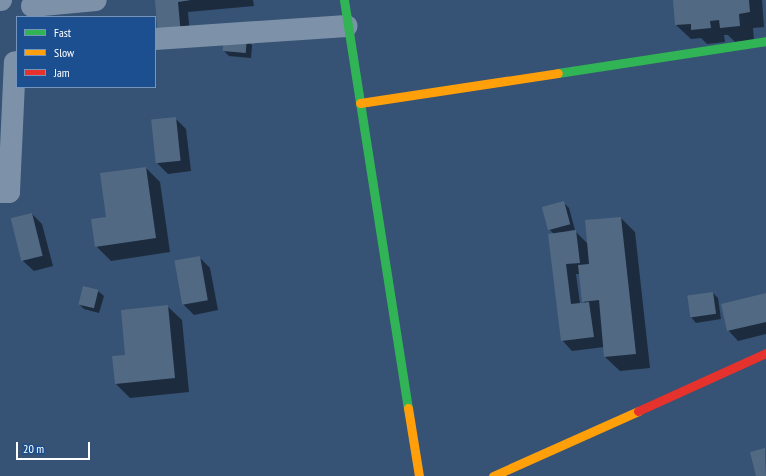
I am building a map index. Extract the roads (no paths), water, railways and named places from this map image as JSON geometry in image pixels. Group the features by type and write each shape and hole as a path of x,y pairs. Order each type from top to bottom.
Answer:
{"main road":[{"path":"344,0 420,476"},
{"path":"360,102 652,60 766,41"},
{"path":"493,476 766,353"}],"street":[{"path":"31,8 96,0"},
{"path":"156,39 347,26"},
{"path":"0,192 9,192 11,61"}]}
